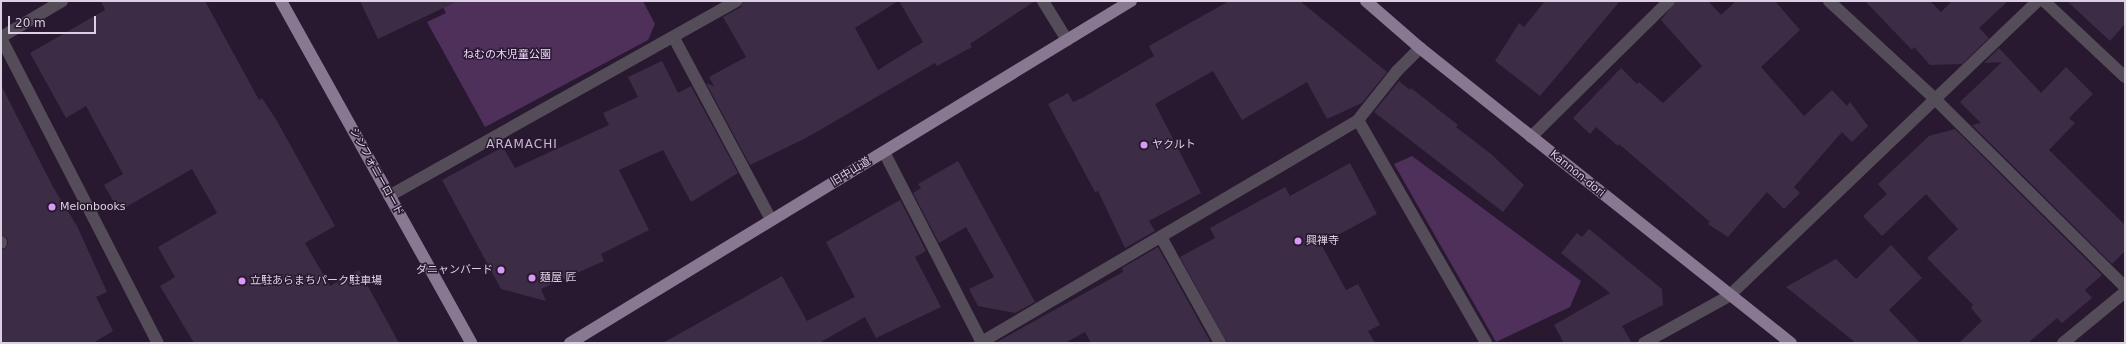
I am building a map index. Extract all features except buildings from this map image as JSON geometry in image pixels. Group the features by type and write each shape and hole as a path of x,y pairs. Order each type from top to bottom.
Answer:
{"main road":[{"name":"シンフォニーロード","path":"281,1 471,343"},
{"name":"旧中山道","path":"570,343 1131,1"},
{"name":"Kannon-dori","path":"1366,1 1420,48 1728,296 1791,343"}],"street":[{"path":"62,1 1,37 158,343"},
{"path":"389,196 674,38 737,1"},
{"path":"1043,1 1067,40"},
{"path":"1531,137 1669,1"},
{"path":"1829,1 1934,98 2125,287"},
{"path":"1644,343 1728,296 1934,98 2038,1"},
{"path":"2044,1 2125,77"},
{"path":"674,38 771,220"},
{"path":"884,152 981,343 1358,120 1397,71 1420,48"},
{"path":"1358,120 1486,343"},
{"path":"1162,237 1220,343"},
{"path":"2063,343 2125,292"}],"green space":[{"name":"ねむの木児童公園","path":"440,1 643,1 655,24 648,40 485,127 427,22 446,13"},
{"path":"1412,156 1581,281 1570,307 1496,342 1394,164"}],"place":[{"name":"ヤクルト","path":"1144,145"},
{"name":"Melonbooks","path":"52,207"},
{"name":"興禅寺","path":"1298,241"},
{"name":"ダニャンバード","path":"501,270"},
{"name":"麺屋 匠","path":"532,278"},
{"name":"立駐あらまちパーク駐車場","path":"242,281"}],"district":[{"name":"ARAMACHI","path":"522,145"}]}
